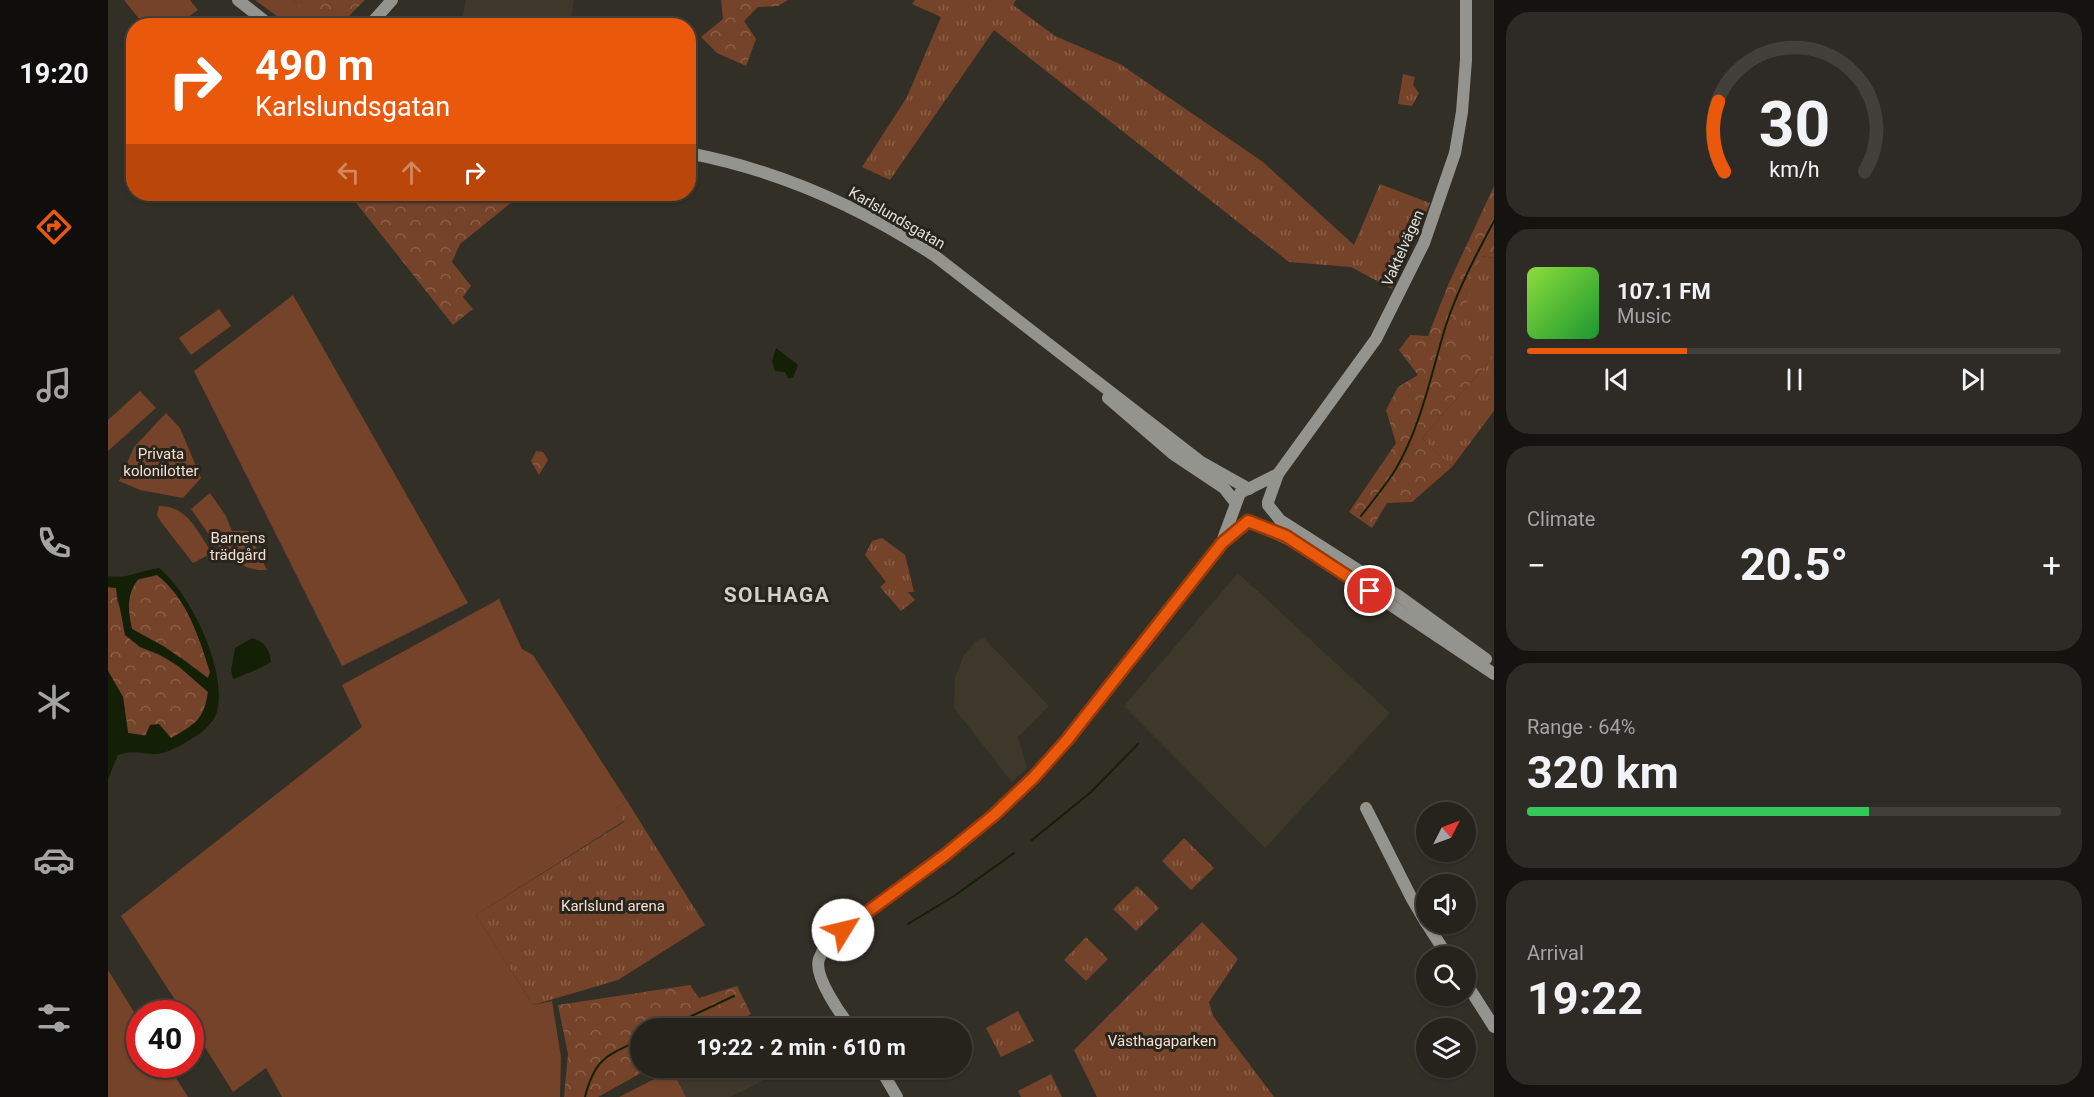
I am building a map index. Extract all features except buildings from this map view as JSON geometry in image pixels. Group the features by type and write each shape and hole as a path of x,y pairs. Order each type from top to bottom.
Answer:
{"street":[{"path":"233,0 254,18"},
{"path":"238,0 261,18"},
{"path":"376,18 392,0"},
{"name":"Vaktelvägen","path":"1268,504 1278,474 1363,361 1389,315 1424,243 1455,153 1462,112 1466,60 1466,0"},
{"name":"Karlslundsgatan","path":"696,155 774,175 828,196 872,217 935,256 1202,462 1250,489"},
{"name":"Karlslundsgatan","path":"1065,358 1156,440 1224,488 1235,505"},
{"name":"Vaktelvägen","path":"1250,489 1278,474"},
{"path":"1222,543 1240,493 1250,489 1263,493 1280,520 1399,596 1494,666"},
{"path":"845,1018 819,972 819,957 843,930 945,855 994,815 1034,777 1067,740 1222,543 1249,522 1263,517 1268,504"},
{"path":"1235,505 1241,518 1302,545 1494,674"},
{"path":"1366,808 1416,906"},
{"path":"828,990 839,1000 851,1018"},
{"path":"1476,999 1494,1027"},
{"path":"886,1078 897,1097"}],"shaded area":[{"path":"466,0 574,0 571,18 462,18"},
{"path":"776,348 798,365 793,378 788,378 785,372 775,371 772,361"},
{"path":"159,568 183,596 205,636 218,680 219,700 215,717 198,735 163,753 130,752 118,755 108,779 108,671 123,697 128,733 145,736 150,725 159,724 171,738 197,721 206,701 208,692 177,665 159,654 140,647 125,635 116,588 108,587 108,576 128,576","holes":["157,575 167,584 191,619 210,672 208,678 165,647 132,629 129,603 131,591 138,579"]},
{"path":"1238,573 1390,713 1265,848 1124,706"},
{"path":"983,637 1049,706 1018,737 1027,768 1012,782 954,708 955,677 964,655 975,642"},
{"path":"252,638 266,646 271,662 233,679 231,670 235,648"},
{"path":"676,1078 767,1078 730,1097 686,1097"}],"green space":[{"path":"124,0 190,0 198,10 187,18 138,18"},
{"path":"255,0 293,0 312,18 279,18"},
{"path":"293,0 365,0 347,18 311,18"},
{"path":"721,0 788,0 778,6 758,7 744,21 756,39 746,66 717,53 701,37 723,19"},
{"path":"915,0 1016,0 1013,5 1055,36 1120,64 1263,162 1354,245 1380,184 1430,203 1392,289 1351,267 1289,262 994,30 890,180 862,167 907,97 941,17 912,4"},
{"path":"1403,74 1415,77 1413,85 1419,93 1412,106 1398,104"},
{"path":"1494,186 1494,258 1481,256 1493,357 1422,438 1452,467 1412,502 1387,503 1372,528 1349,512 1396,443 1386,410 1398,387 1418,375 1399,350 1410,335 1428,336 1448,285"},
{"path":"355,201 513,201 460,244 452,262 471,286 463,297 473,309 453,325"},
{"path":"1481,256 1494,258 1494,411 1452,467 1422,438 1493,357 1455,343"},
{"path":"293,295 468,603 342,666 194,371"},
{"path":"219,309 231,326 191,355 179,338"},
{"path":"140,391 156,408 108,451 108,420"},
{"name":"Privata kolonilotter","path":"166,413 180,428 201,478 183,498 140,490 119,481 134,447"},
{"path":"536,451 543,452 548,460 539,475 531,461"},
{"name":"Barnens trädgård","path":"210,493 226,516 232,531 248,531 267,570 241,565 231,559 214,541 191,509"},
{"path":"159,506 169,507 185,515 212,553 193,563 161,522 157,515"},
{"path":"882,538 905,555 914,592 908,592 915,600 901,611 880,587 886,582 865,555 872,541"},
{"path":"157,575 176,595 191,619 210,672 208,678 183,659 132,629 129,604 131,592 138,580"},
{"path":"108,587 116,588 117,601 140,647 177,665 208,692 205,711 193,726 171,738 128,733 123,697 108,671"},
{"path":"499,599 522,649 533,655 627,801 616,808 624,821 476,915 533,1005 552,1001 561,1057 560,1097 282,1097 266,1068 233,1092 204,1046 204,1000 175,1000 121,916 362,727 342,685"},
{"name":"Karlslund arena","path":"627,801 705,925 618,980 533,1005 476,915 624,822 616,808"},
{"path":"1184,838 1214,868 1191,890 1162,861"},
{"path":"1137,886 1159,908 1136,931 1113,909"},
{"name":"Västhagaparken","path":"1202,922 1238,959 1209,1002 1213,1016 1274,1097 1097,1097 1074,1050"},
{"path":"1086,937 1108,959 1086,981 1064,960"},
{"path":"108,970 127,1000 126,1078 176,1078 188,1097 108,1097"},
{"path":"690,985 699,998 737,986 751,1014 744,1018 630,1018 630,1078 632,1078 598,1097 564,1097 568,1054 558,1005"},
{"path":"1018,1011 1034,1041 1001,1057 986,1028"},
{"path":"1051,1074 1062,1097 1021,1097 1018,1091"},
{"path":"656,1078 676,1078 686,1097 619,1097"}],"waterway":[{"path":"1361,516 1394,472 1403,455 1418,419 1451,312 1494,221"},
{"path":"1032,840 1091,792 1138,744"},
{"path":"908,924 954,896 1014,853"},
{"path":"687,1018 734,996"},
{"path":"585,1097 598,1066 610,1055 630,1045"}],"district":[{"name":"SOLHAGA","path":"777,595"}],"route":[{"path":"843,930 945,855 994,815 1034,777 1067,740 1222,543 1248,521 1302,545 1370,591"}]}
